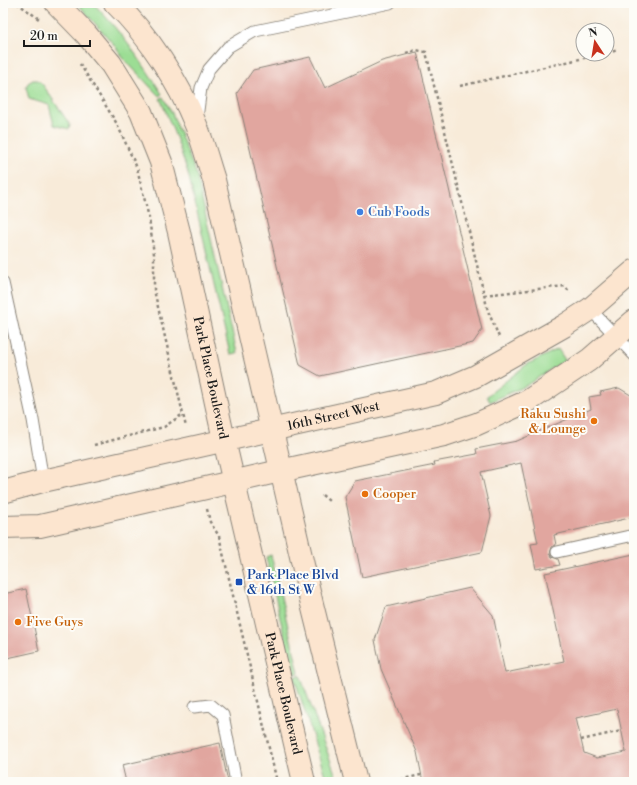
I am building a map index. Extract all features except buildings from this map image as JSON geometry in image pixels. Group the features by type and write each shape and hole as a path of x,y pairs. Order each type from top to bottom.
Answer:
{"street":[{"name":"Park Place Boulevard","path":"56,3 86,34 111,64 141,112 161,162 182,247 224,440 304,782"},
{"path":"115,3 129,17 155,51 181,93 196,125 214,180 280,470 356,782"},
{"name":"16th Street West","path":"3,492 43,481 436,393 483,372 564,326 590,308 634,271"},
{"path":"3,527 40,526 280,470 444,435 477,424 528,401 589,360 634,321"}],"lane":[{"path":"196,125 201,88 210,69 228,47 255,31 390,3"},
{"path":"3,283 33,420 43,481"},
{"path":"590,308 634,355"},
{"path":"557,552 634,535"},
{"path":"194,707 211,705 223,715 236,782"}],"path":[{"path":"17,3 42,21"},
{"path":"406,52 416,50 426,52 488,311 499,337"},
{"path":"460,86 575,60"},
{"path":"79,62 117,124 137,168 149,218 154,254 154,290 183,414 164,427 88,446"},
{"path":"484,295 565,286 570,293"},
{"path":"322,495 329,502"},
{"path":"210,522 219,536 277,782"},
{"path":"581,740 621,731"},
{"path":"389,782 421,775"}],"green space":[{"path":"77,3 93,3 130,47 162,94 159,96 124,59 115,46"},
{"path":"33,80 38,80 43,85 70,125 69,129 54,125 49,105 29,99 26,87 28,83"},
{"path":"163,97 172,113 196,173 237,353 230,354 188,173 177,140 160,98"},
{"path":"558,349 565,360 527,385 490,402 487,396 526,365"},
{"path":"271,555 299,673 293,674 266,557"},
{"path":"300,675 338,782 327,782 294,677"}],"place":[{"name":"Cub Foods","path":"360,212"},
{"name":"Raku Sushi & Lounge","path":"594,421"},
{"name":"Cooper","path":"365,494"},
{"name":"Park Place Blvd & 16th St W","path":"239,582"},
{"name":"Five Guys","path":"18,622"}]}
